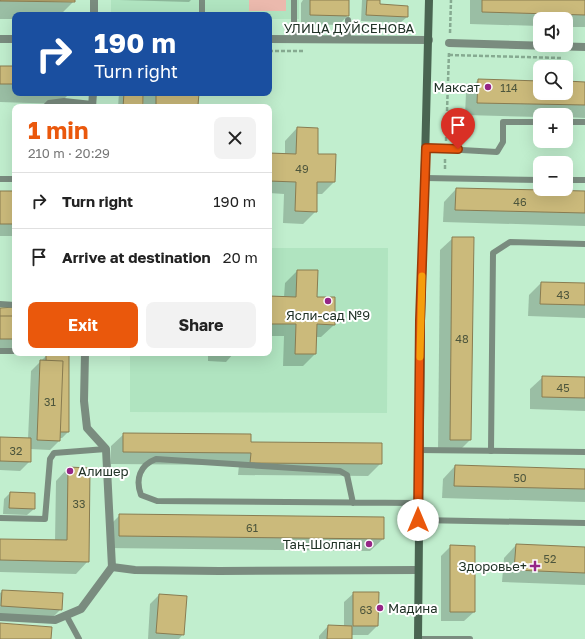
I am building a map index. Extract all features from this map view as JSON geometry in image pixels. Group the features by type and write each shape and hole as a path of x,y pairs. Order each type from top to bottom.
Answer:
{"street":[{"path":"94,0 94,12"},
{"path":"418,639 418,450 429,0"},
{"path":"0,39 12,39"},
{"name":"УЛИЦА ДУЙСЕНОВА","path":"272,39 429,40"},
{"path":"449,43 585,47"},
{"path":"0,617 55,620 82,609 112,567 106,449 87,428 84,401 85,356"},
{"path":"112,567 135,570 219,571 418,570"}],"lane":[{"path":"202,0 202,12"},
{"path":"294,0 294,39"},
{"path":"348,20 348,40"},
{"path":"48,104 64,102 78,104"},
{"path":"426,148 497,152 503,142 503,122 533,122"},
{"path":"573,122 585,122"},
{"path":"425,178 533,180"},
{"path":"0,179 12,179"},
{"path":"573,180 585,180"},
{"path":"491,451 492,253 510,242 585,244"},
{"path":"0,304 12,305"},
{"path":"0,352 12,351"},
{"path":"0,518 45,519 50,459 54,453 106,449"},
{"path":"418,450 585,452"},
{"path":"353,503 347,474 340,471 156,459 147,463 140,473 138,486 141,495 157,501 353,503 418,503"},
{"path":"418,520 585,523"},
{"path":"66,615 78,639"},
{"path":"418,639 470,639"}],"path":[{"path":"444,178 451,0"},
{"path":"449,55 562,58"}],"shaded area":[{"path":"111,0 299,0 299,19 272,19 272,12 111,12"},
{"path":"249,0 286,0 286,11 249,11"},
{"name":"Ясли-сад №9","path":"272,248 388,248 387,413 130,412 130,356 272,356"}],"building":[{"path":"75,0 75,2 0,1"},
{"path":"310,0 349,0 349,16 310,15"},
{"path":"367,0 380,0 380,4 408,6 408,17 366,15"},
{"path":"482,0 585,0 585,15 573,15 573,12 533,12 533,13 482,12"},
{"path":"0,66 12,66 12,84 0,84"},
{"path":"478,79 533,81 533,100 573,100 573,81 585,82 585,105 477,103"},
{"path":"124,96 143,96 143,104 123,104"},
{"path":"156,96 199,96 198,104 156,104"},
{"path":"297,127 318,128 318,154 336,154 335,182 317,182 317,212 295,211 296,182 272,181 272,153 296,154"},
{"path":"456,188 533,190 533,196 573,196 573,191 585,191 585,213 455,210"},
{"path":"0,191 12,191 12,224 0,224"},
{"path":"452,237 474,237 471,440 450,440"},
{"path":"297,270 318,270 317,297 335,297 335,325 317,324 316,354 295,354 296,324 272,324 272,296 296,297"},
{"path":"541,282 585,283 585,305 540,304"},
{"path":"12,307 12,332 0,332 0,308"},
{"path":"0,316 12,316 12,339 0,339"},
{"path":"46,356 69,356 69,432 47,432"},
{"path":"40,360 63,361 60,441 37,440"},
{"path":"542,376 585,377 585,398 542,397"},
{"path":"123,433 251,434 251,442 382,443 382,464 250,463 251,453 123,452"},
{"path":"0,437 31,438 31,462 0,461"},
{"path":"455,465 585,469 585,489 454,486"},
{"path":"68,467 90,468 89,562 0,560 0,539 67,540"},
{"path":"10,492 35,493 35,509 9,508"},
{"path":"119,514 384,517 384,539 119,536"},
{"path":"516,544 585,547 585,573 514,570"},
{"path":"450,545 475,546 475,612 450,612"},
{"path":"2,590 63,593 62,610 1,606"},
{"path":"353,592 379,592 378,626 353,626"},
{"path":"159,594 187,596 184,635 156,633"},
{"path":"0,623 52,627 51,639 0,639"},
{"path":"328,625 352,626 352,639 327,639"}],"slow traffic":[{"path":"420,357 422,276"}],"place":[{"name":"Максат","path":"488,87"},
{"name":"Ясли-сад №9","path":"328,301"},
{"name":"Алишер","path":"70,471"},
{"name":"Таң-Шолпан","path":"369,544"},
{"name":"Здоровье+","path":"535,566"},
{"name":"Мадина","path":"380,608"}],"route":[{"path":"418,520 420,321 426,148 458,149"}]}
